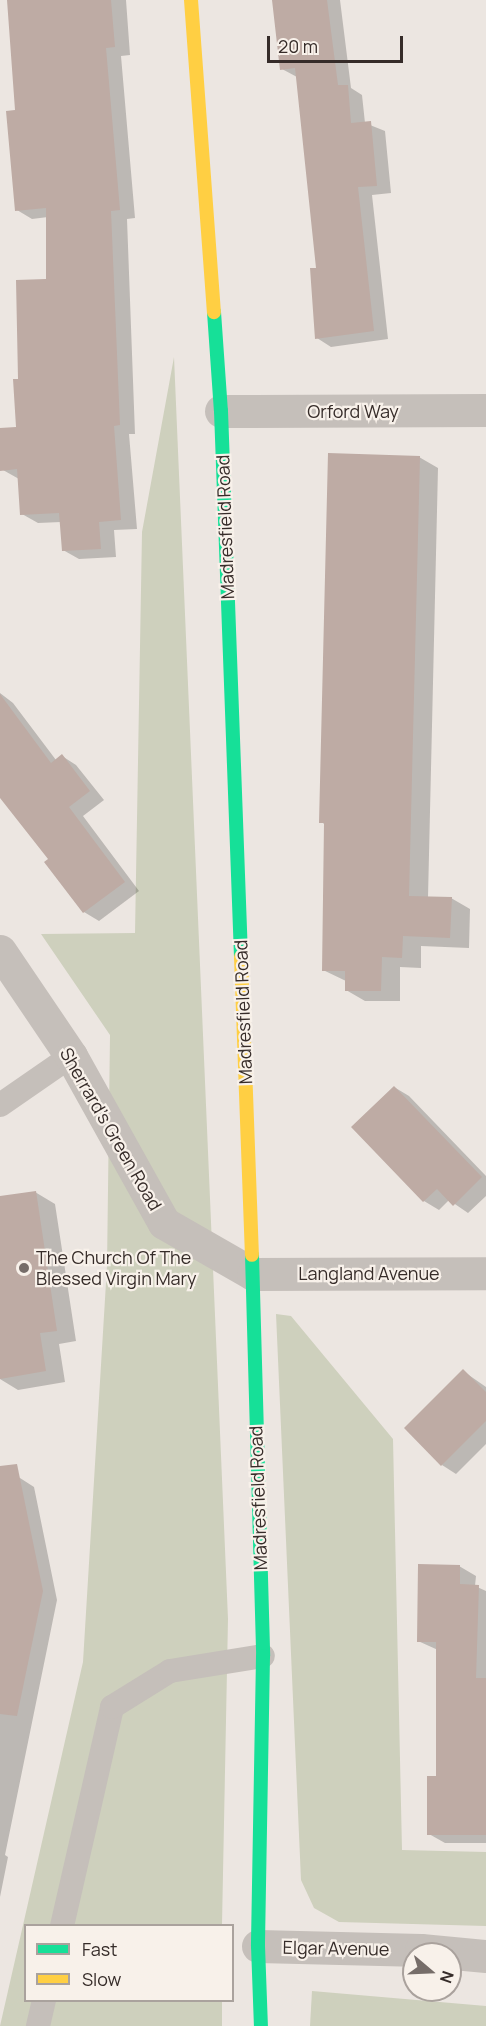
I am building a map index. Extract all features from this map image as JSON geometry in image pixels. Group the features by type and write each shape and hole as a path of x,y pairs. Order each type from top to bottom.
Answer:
{"street":[{"name":"Madresfield Road","path":"191,0 221,411 253,1274 263,1656 258,1946 261,2026"},
{"name":"Orford Way","path":"221,411 486,410"},
{"name":"Sherrard's Green Road","path":"0,951 71,1056 164,1222 253,1274"},
{"name":"Langland Avenue","path":"253,1274 486,1273"},
{"name":"Elgar Avenue","path":"258,1946 421,1950 486,1956"}],"lane":[{"path":"0,1105 71,1056"},
{"path":"62,1924 112,1707 170,1671 263,1656"},
{"path":"38,2026 44,2002"}],"green space":[{"path":"174,357 228,1619 222,1924 24,1924 24,2002 222,2002 222,2026 0,2026 83,1662 107,1266 110,1035 41,934 135,933 142,532"},
{"path":"276,1314 291,1316 393,1439 402,1850 486,1852 486,1926 339,1922 314,1908 301,1880"},
{"path":"312,1991 402,1999 402,2002 486,2006 486,2026 310,2026"}],"building":[{"path":"7,0 111,0 115,47 106,48 120,210 111,211 120,425 114,426 121,520 99,522 101,549 62,551 59,513 20,515 17,469 0,471 0,428 16,427 13,379 18,379 16,280 46,279 46,208 15,211 6,111 15,110"},
{"path":"272,0 327,0 338,85 348,85 351,123 371,121 377,186 358,187 374,331 315,339 310,268 316,268 295,68 280,70"},
{"path":"328,453 420,456 409,896 452,897 450,938 403,936 402,958 382,957 381,991 345,991 345,971 322,971 324,823 319,823"},
{"path":"0,694 51,763 62,754 90,791 69,807 125,882 83,913 44,862 48,859 0,798"},
{"path":"394,1086 482,1177 453,1206 437,1189 423,1202 351,1127"},
{"name":"The Church Of The Blessed Virgin Mary","path":"36,1191 57,1331 40,1333 46,1371 0,1379 0,1196"},
{"path":"463,1369 486,1392 486,1421 441,1466 404,1428"},
{"path":"17,1464 43,1591 17,1716 0,1714 0,1466"},
{"path":"418,1564 460,1565 460,1584 479,1585 476,1678 486,1678 486,1835 427,1835 427,1776 436,1776 436,1642 417,1642"}],"traffic: fast":[{"path":"214,312 221,411 241,957"},
{"path":"252,1255 263,1656 258,1946 261,2026"}],"traffic: slow":[{"path":"191,0 214,312"},
{"path":"241,957 252,1255"}],"place":[{"name":"The Church Of The Blessed Virgin Mary","path":"24,1268"}]}
